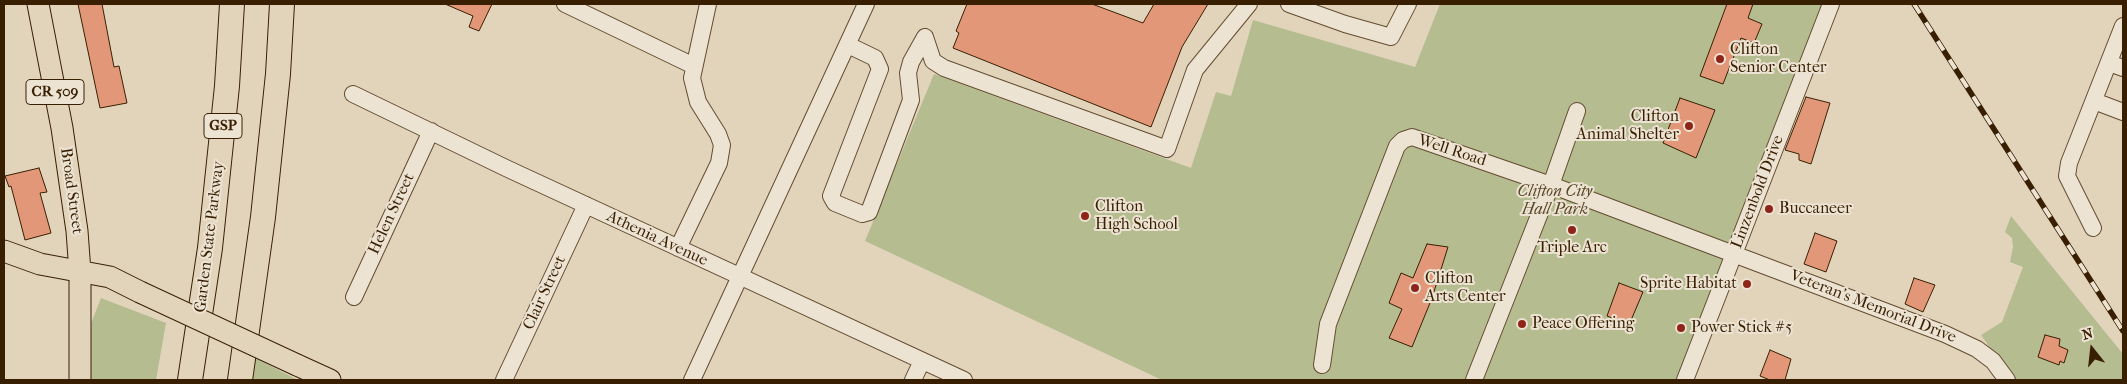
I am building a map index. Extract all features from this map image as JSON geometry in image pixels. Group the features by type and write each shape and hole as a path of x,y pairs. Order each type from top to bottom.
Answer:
{"highway":[{"name":"Garden State Parkway","path":"190,380 210,248 227,86 232,4"},
{"path":"240,380 263,217 278,74 282,4"}],"main road":[{"name":"Broad Street","path":"38,4 62,128 80,272 80,380"},
{"path":"4,251 40,264 110,277 330,380"}],"street":[{"path":"565,4 694,66"},
{"path":"678,248 714,178 719,164 722,145 718,134 698,102 692,78 708,4"},
{"path":"692,380 866,4"},
{"path":"848,45 875,58 880,69 831,196 835,202 862,214 869,212 911,100 908,73 926,37 933,62 944,68 1167,149 1195,70 1249,4"},
{"path":"1289,4 1345,24 1391,37 1408,4"},
{"name":"Linzenbold Drive","path":"1685,380 1730,253 1830,4"},
{"path":"2093,228 2067,176 2069,163 2094,101 2116,66 2123,26"},
{"name":"Athenia Avenue","path":"353,94 586,205 964,380"},
{"path":"2094,101 2123,112"},
{"path":"1474,380 1551,186 1577,111"},
{"name":"Helen Street","path":"354,297 431,132"},
{"name":"Well Road","path":"1322,365 1328,324 1397,146 1403,140 1412,137 1422,138 1730,253"},
{"name":"Clair Street","path":"504,380 586,205"},
{"name":"Veteran's Memorial Drive","path":"1730,253 1977,349 1993,361 2007,380"},
{"path":"913,380 922,361"}],"green space":[{"name":"Clifton City Hall Park","path":"1440,4 1822,4 1679,380 1162,380 865,241 934,74 1191,168 1216,92 1231,96 1253,20 1415,67"},
{"path":"2011,216 2123,354 2123,380 2012,380 1981,335 2002,322 2023,267 2010,262 2013,247 2012,238 2005,232"},
{"path":"101,298 166,323 156,380 90,380 90,326"},
{"path":"253,357 298,380 249,380"}],"building":[{"path":"78,4 102,4 114,67 119,66 127,103 100,108"},
{"path":"445,4 492,4 479,31 469,27 473,16"},
{"path":"967,4 1092,4 1143,23 1154,4 1208,4 1182,47 1151,127 953,48 959,33 956,31"},
{"name":"Clifton Senior Center","path":"1727,4 1753,4 1748,18 1762,24 1754,43 1741,38 1723,84 1700,76"},
{"path":"1806,97 1830,103 1811,164 1799,160 1799,154 1785,150"},
{"name":"Clifton Animal Shelter","path":"1680,98 1715,110 1696,158 1663,143"},
{"path":"39,168 47,192 40,193 51,233 25,240 11,186 9,187 5,176"},
{"path":"1815,233 1837,241 1826,272 1804,264"},
{"name":"Clifton Arts Center","path":"1427,244 1448,247 1432,298 1412,347 1389,338 1402,309 1389,303 1401,273 1413,278"},
{"path":"1914,278 1935,285 1923,312 1905,304"},
{"path":"1619,283 1643,292 1629,325 1607,316"},
{"path":"2045,335 2060,339 2059,346 2068,350 2064,363 2060,361 2059,365 2038,357"},
{"path":"1770,350 1791,359 1785,380 1770,380 1760,376"}],"railway":[{"path":"1914,4 2123,331"}],"place":[{"name":"Clifton Senior Center","path":"1720,59"},
{"name":"Clifton Animal Shelter","path":"1689,126"},
{"name":"Buccaneer","path":"1769,209"},
{"name":"Clifton High School","path":"1085,216"},
{"name":"Triple Arc","path":"1572,230"},
{"name":"Sprite Habitat","path":"1747,284"},
{"name":"Clifton Arts Center","path":"1415,288"},
{"name":"Peace Offering","path":"1522,324"},
{"name":"Power Stick #5","path":"1681,328"}]}
